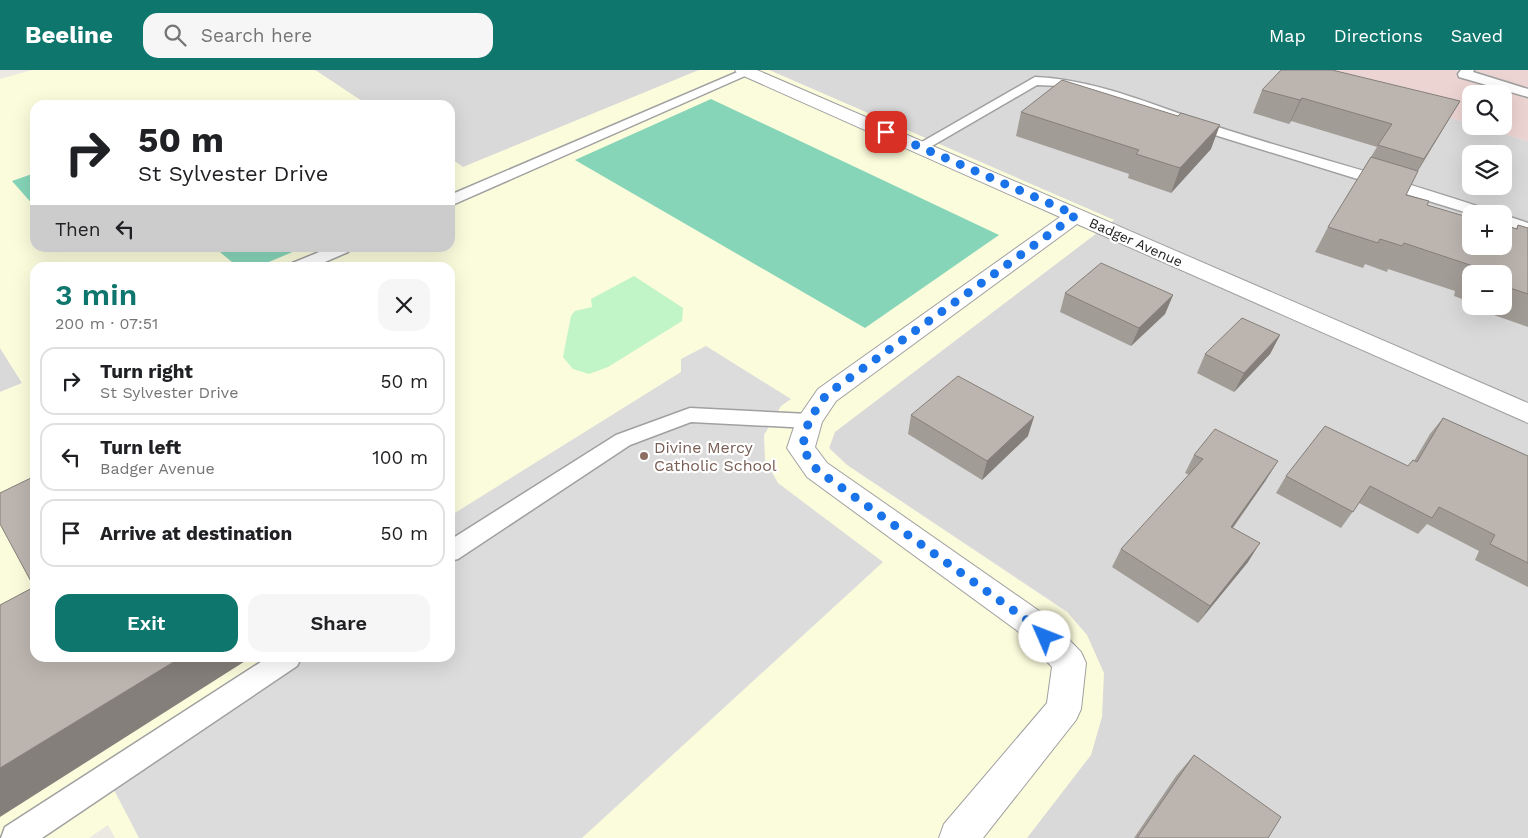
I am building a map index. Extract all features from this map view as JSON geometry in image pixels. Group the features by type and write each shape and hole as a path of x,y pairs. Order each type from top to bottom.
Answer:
{"street":[{"name":"Badger Avenue","path":"745,71 1528,414"},
{"path":"958,838 1064,709 1069,663 1034,625 817,470 802,448 809,420 826,395 1076,215"}],"lane":[{"path":"1468,70 1464,74 1528,93"},
{"path":"455,199 745,71"},
{"path":"920,147 1035,81 1060,82 1087,87 1223,133 1462,206"},
{"path":"1512,223 1528,228"},
{"path":"310,262 333,252"},
{"path":"455,549 623,440 690,415 809,420"},
{"path":"16,838 282,662"}],"shaded area":[{"name":"Divine Mercy Catholic School","path":"32,70 315,70 360,100 30,100 30,252 455,252 455,161 463,167 699,70 769,70 1114,220 835,432 829,448 847,465 1068,613 1087,635 1104,673 1102,717 1091,755 1027,838 115,838 108,825 89,838 0,838 0,392 22,383 0,348 0,79"},
{"path":"315,70 699,70 463,167 455,161 455,100 360,100"},
{"path":"769,70 1295,70 1462,121 1462,135 1508,135 1528,141 1528,838 1027,838 1052,804 1068,612 847,465 829,448 834,432 1114,220"},
{"path":"1295,70 1528,70 1528,141 1508,135 1512,135 1512,85 1462,85 1462,121"},
{"path":"706,346 791,399 781,406 764,435 765,460 778,483 883,562 582,838 139,838 101,765 262,662 455,662 455,513 681,372 681,359"},
{"path":"0,348 22,383 0,392"}],"green space":[{"path":"711,99 999,235 865,328 575,160"},
{"path":"30,175 30,201 12,181"},
{"path":"220,252 293,252 269,262 232,262"},
{"path":"634,276 683,308 682,321 608,367 589,374 573,369 563,357 571,316 575,311 592,307 591,299"}],"building":[{"path":"1281,70 1332,70 1460,101 1424,159 1378,145 1392,124 1302,98 1300,100 1262,90"},
{"path":"1062,80 1178,116 1181,113 1220,125 1180,168 1136,154 1139,150 1021,112"},
{"path":"1371,157 1418,171 1406,195 1429,201 1427,205 1462,215 1462,255 1512,255 1512,227 1517,229 1518,225 1528,228 1528,294 1512,289 1512,265 1470,265 1404,243 1402,246 1380,239 1378,243 1328,227"},
{"path":"1101,263 1173,295 1139,328 1065,293"},
{"path":"1242,318 1280,335 1244,373 1205,354"},
{"path":"958,376 1034,417 987,461 911,415"},
{"path":"1443,418 1528,456 1528,563 1490,544 1495,535 1439,507 1432,518 1370,486 1353,512 1286,476 1325,426 1408,466 1413,460 1417,462"},
{"path":"1215,429 1278,461 1231,527 1260,543 1210,606 1121,549 1203,459 1194,455"},
{"path":"30,478 30,580 0,524 0,493"},
{"path":"30,589 30,662 173,662 0,768 0,605"},
{"path":"1194,755 1281,817 1268,838 1137,838"}],"place":[{"name":"Divine Mercy Catholic School","path":"644,456"}],"route":[{"path":"886,132 1076,215 826,395 809,420 802,448 817,470 1034,625 1045,637"}]}
